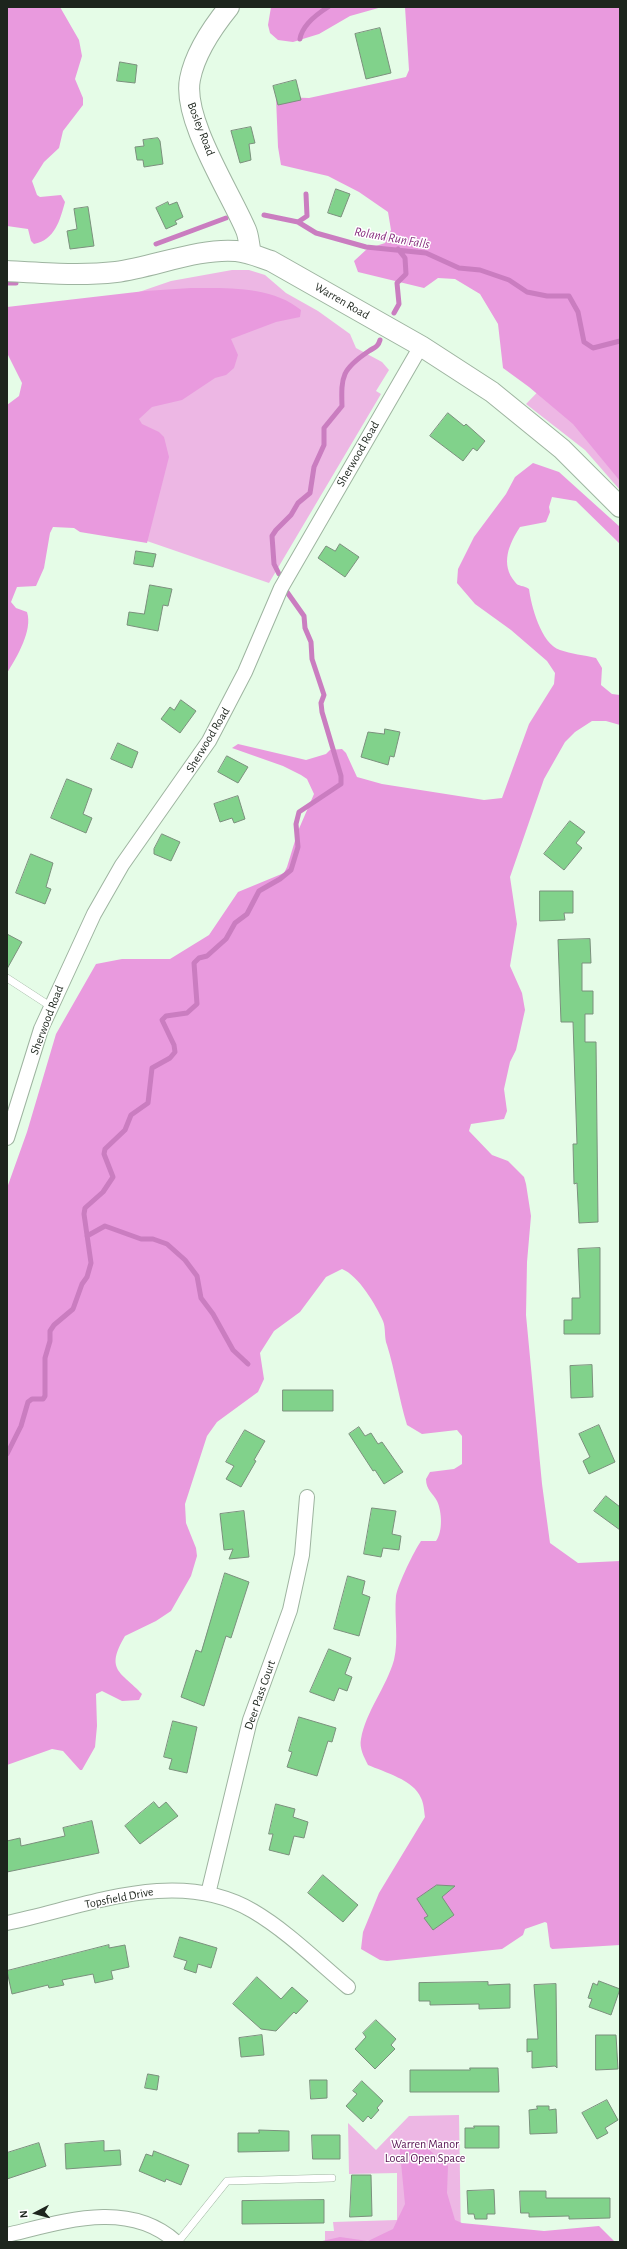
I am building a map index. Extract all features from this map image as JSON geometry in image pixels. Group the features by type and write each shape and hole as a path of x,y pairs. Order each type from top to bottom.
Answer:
{"street":[{"name":"Bosley Road","path":"229,7 202,47 194,65 190,81 189,97 199,130 246,232 251,254"},
{"name":"Warren Road","path":"7,271 93,274 136,269 212,253 235,251 251,254 285,268 422,346 471,377 515,409 562,449 620,507"},
{"name":"Sherwood Road","path":"7,1138 50,1006 94,914 122,865 196,762 221,720 245,672 281,588 422,346"},
{"name":"Deer Pass Court","path":"208,1894 250,1720 290,1610 302,1554 307,1497"},
{"name":"Topsfield Drive","path":"7,1923 130,1894 179,1890 208,1894 251,1910 270,1922 348,1987"},
{"path":"7,2235 99,2216 121,2218 146,2224 168,2235 177,2242"}],"lane":[{"path":"7,978 50,1006"},
{"path":"177,2242 227,2181 332,2178"}],"green space":[{"path":"7,7 60,7 79,40 82,56 75,79 83,98 83,105 63,131 59,148 44,162 32,181 37,195 40,197 61,195 65,202 59,222 52,234 41,242 34,244 31,241 28,229 7,226"},
{"path":"271,7 382,7 350,16 319,34 293,42 278,40 270,33 268,25"},
{"path":"405,7 620,7 620,481 573,424 529,387 503,368 498,324 480,294 455,279 438,278 424,288 358,272 354,261 367,249 385,243 387,239 391,230 388,212 359,192 328,176 281,165 278,147 276,97 309,98 406,77 409,70"},
{"path":"232,270 249,270 265,275 286,293 318,311 350,334 356,348 382,362 389,370 376,391 381,394 269,583 51,508 136,293 171,281"},
{"path":"219,288 263,292 277,296 301,310 300,317 276,322 231,339 238,355 234,368 226,375 215,378 182,400 152,407 139,419 142,424 159,432 164,437 169,457 147,543 80,532 74,528 53,527 50,533 44,568 36,586 17,587 11,602 16,608 27,612 28,627 23,643 7,673 7,405 19,396 22,383 7,353 7,307 145,291"},
{"path":"620,307 620,490 585,450 526,404"},
{"path":"533,463 559,472 620,527 620,544 576,501 552,497 549,507 550,512 546,522 520,527 512,540 507,561 510,575 515,582 518,585 529,589 538,623 547,640 560,650 596,658 602,668 601,685 612,694 620,695 620,725 606,721 592,721 575,732 565,742 544,779 510,877 517,924 510,966 522,993 525,1010 516,1050 510,1062 504,1089 507,1111 504,1119 471,1124 469,1131 492,1155 508,1161 524,1177 526,1184 531,1216 527,1262 526,1315 542,1484 550,1543 578,1563 620,1561 620,1945 552,1949 550,1947 547,1923 545,1922 525,1929 523,1935 502,1949 387,1961 380,1960 361,1949 363,1932 379,1893 425,1817 422,1800 412,1786 398,1777 368,1765 361,1749 361,1739 367,1719 394,1660 396,1645 396,1596 400,1584 421,1541 436,1541 440,1532 441,1516 439,1505 428,1489 426,1479 430,1472 454,1469 462,1464 462,1436 457,1430 422,1434 407,1425 386,1342 384,1324 380,1314 366,1291 348,1272 342,1269 326,1277 300,1312 274,1331 260,1353 264,1379 258,1392 217,1422 207,1436 185,1504 186,1523 196,1548 197,1556 191,1576 171,1611 156,1621 125,1636 116,1657 118,1670 142,1694 139,1700 122,1701 102,1691 96,1694 97,1726 95,1747 82,1770 80,1770 63,1751 52,1749 7,1765 7,1188 27,1132 56,1034 96,964 122,959 170,959 209,935 238,892 284,873 298,831 314,794 307,779 301,775 283,766 232,748 238,744 306,760 326,754 330,750 342,749 346,753 357,777 382,784 484,800 502,798 529,724 554,684 555,673 547,661 511,630 475,604 457,583 458,569 474,537 506,494 515,477"},
{"name":"Warren Manor Local Open Space","path":"459,2115 461,2242 325,2242 325,2231 334,2231 333,2222 397,2220 397,2173 349,2174 348,2123 376,2150 409,2116"},
{"path":"399,2142 427,2148 448,2166 447,2193 455,2220 462,2223 544,2231 599,2226 615,2242 318,2242 340,2237 368,2241 393,2229 405,2204"}],"building":[{"path":"380,28 391,73 366,79 355,34"},
{"path":"120,62 137,65 135,83 117,81"},
{"path":"296,80 301,100 278,105 273,86"},
{"path":"251,127 255,143 249,144 251,160 240,163 231,131"},
{"path":"158,138 160,141 163,164 144,167 143,160 137,160 135,147 144,146 143,140"},
{"path":"336,189 350,194 341,217 328,213"},
{"path":"168,202 169,205 177,202 183,217 175,221 177,224 166,229 156,208"},
{"path":"88,207 94,246 70,249 67,231 77,229 74,209"},
{"path":"448,413 464,426 466,424 485,441 477,451 473,448 463,461 430,436"},
{"path":"340,544 359,557 345,577 318,558 326,546 335,551"},
{"path":"136,551 156,554 153,567 134,564"},
{"path":"150,585 172,589 168,606 163,605 158,631 127,625 129,612 144,614"},
{"path":"181,700 196,711 180,733 161,719 170,707 174,710"},
{"path":"385,729 400,732 394,757 390,756 388,765 361,757 368,732 384,734"},
{"path":"118,743 138,752 132,768 111,759"},
{"path":"227,756 248,767 238,783 218,772"},
{"path":"67,779 92,789 83,814 92,818 86,833 51,818"},
{"path":"238,796 245,819 234,823 232,818 220,822 214,804"},
{"path":"570,821 585,832 576,843 582,848 564,870 544,854"},
{"path":"162,834 180,842 171,861 154,854 154,849"},
{"path":"31,854 53,863 46,887 51,889 45,904 16,893"},
{"path":"540,891 573,891 573,913 564,913 565,920 540,921"},
{"path":"7,934 22,942 7,969"},
{"path":"590,939 591,963 582,963 582,991 593,991 593,1014 585,1014 585,1042 596,1042 598,1222 579,1223 577,1183 574,1184 573,1144 577,1144 573,1022 561,1022 558,940"},
{"path":"600,1248 600,1334 564,1334 564,1320 572,1320 572,1298 580,1298 578,1249"},
{"path":"592,1365 593,1397 571,1398 570,1366"},
{"path":"283,1390 333,1390 333,1411 283,1411"},
{"path":"599,1425 615,1462 589,1474 583,1461 590,1457 579,1434"},
{"path":"359,1427 365,1436 371,1433 378,1444 382,1442 403,1472 384,1484 375,1470 373,1471 349,1434"},
{"path":"245,1430 265,1441 254,1460 256,1461 241,1487 226,1479 234,1466 226,1462"},
{"path":"606,1496 620,1507 620,1530 594,1511"},
{"path":"372,1508 396,1511 392,1534 401,1536 399,1550 383,1548 381,1557 364,1554"},
{"path":"244,1511 249,1557 229,1559 233,1549 224,1550 220,1514"},
{"path":"225,1573 249,1582 231,1638 226,1636 204,1706 181,1697 196,1650 201,1652"},
{"path":"348,1576 365,1581 362,1594 370,1597 359,1636 334,1629"},
{"path":"329,1649 351,1658 345,1674 352,1677 347,1691 339,1688 334,1701 310,1692"},
{"path":"299,1717 336,1728 332,1742 328,1741 317,1776 287,1767 292,1752 289,1751"},
{"path":"173,1721 197,1727 187,1773 169,1769 172,1759 164,1757"},
{"path":"154,1802 159,1808 166,1802 178,1816 140,1844 125,1826"},
{"path":"276,1804 295,1809 293,1817 308,1822 304,1838 294,1836 289,1855 269,1850 273,1834 269,1834"},
{"path":"92,1821 99,1853 7,1872 7,1841 20,1838 21,1846 65,1836 63,1828"},
{"path":"323,1875 358,1905 343,1922 308,1893"},
{"path":"437,1885 455,1886 442,1897 454,1915 433,1930 424,1918 428,1916 417,1899"},
{"path":"180,1937 217,1948 211,1968 198,1964 196,1973 184,1969 187,1961 174,1957"},
{"path":"109,1945 109,1948 125,1945 129,1967 111,1971 113,1979 95,1983 93,1974 62,1980 64,1985 49,1988 48,1985 12,1994 7,1971"},
{"path":"257,1977 281,1999 292,1987 308,2001 296,2014 294,2012 276,2031 261,2029 233,2004"},
{"path":"599,1981 620,1989 611,2015 589,2007 592,1999 588,1998 593,1983 597,1985"},
{"path":"488,1982 488,1985 510,1984 510,2008 479,2009 479,2004 430,2005 430,2001 419,2001 419,1983"},
{"path":"556,1984 557,2068 555,2066 532,2068 532,2051 527,2052 527,2039 538,2039 534,1985"},
{"path":"376,2020 396,2039 391,2045 395,2049 375,2069 355,2049 366,2037 363,2033"},
{"path":"262,2035 264,2055 241,2057 239,2038"},
{"path":"596,2035 616,2035 618,2069 596,2070"},
{"path":"470,2068 498,2068 499,2092 410,2092 410,2070 470,2070"},
{"path":"148,2074 159,2076 157,2090 145,2088"},
{"path":"310,2080 327,2080 327,2098 311,2099"},
{"path":"362,2081 383,2101 377,2108 379,2110 371,2119 368,2116 363,2122 346,2106 357,2094 353,2091"},
{"path":"607,2100 618,2120 605,2128 608,2133 597,2139 582,2113"},
{"path":"537,2106 549,2106 549,2110 556,2109 557,2133 530,2134 529,2110 537,2109"},
{"path":"474,2126 499,2126 499,2148 465,2148 465,2128 474,2128"},
{"path":"259,2130 289,2131 289,2151 238,2152 238,2133 259,2133"},
{"path":"312,2135 340,2135 340,2159 313,2159"},
{"path":"104,2141 104,2151 120,2150 121,2165 66,2169 65,2144"},
{"path":"39,2143 46,2166 7,2179 7,2153"},
{"path":"154,2151 189,2165 181,2185 166,2179 165,2182 139,2171 146,2154 152,2156"},
{"path":"352,2175 371,2175 372,2216 350,2217"},
{"path":"494,2190 495,2214 487,2214 487,2219 475,2219 474,2214 468,2214 467,2191"},
{"path":"520,2191 546,2191 546,2198 610,2198 610,2218 569,2219 569,2216 529,2217 529,2213 521,2213"},
{"path":"324,2200 324,2223 242,2224 242,2201"}],"waterway":[{"path":"300,39 301,34 307,25 328,7"},
{"path":"298,222 307,216 306,194"},
{"name":"Roland Run Falls","path":"264,215 298,222 316,233 366,247 426,253 459,268 480,270 509,280 527,292 547,296 569,296 578,312 584,342 593,348 620,341"},
{"name":"Roland Run Falls","path":"156,244 226,218"},
{"path":"394,313 399,304 397,283 406,274 405,258 398,249"},
{"name":"Roland Run Falls","path":"7,283 16,283"},
{"path":"279,574 274,564 272,536 291,515 298,503 310,493 314,467 324,445 324,428 342,406 343,380 348,368 360,357 376,347 380,340"},
{"path":"7,1454 21,1426 28,1402 32,1399 43,1399 45,1396 45,1358 50,1341 50,1331 54,1325 73,1309 82,1284 87,1277 91,1263 84,1214 85,1208 103,1192 113,1177 104,1154 105,1149 125,1130 131,1115 148,1103 152,1068 170,1058 175,1052 174,1045 162,1020 166,1016 187,1013 197,1004 194,963 199,958 207,956 226,939 235,923 247,914 259,891 280,879 291,870 298,847 296,824 299,812 341,784 341,776 322,712 321,703 324,695 312,659 311,642 305,628 304,616 287,592"},
{"path":"87,1236 105,1226 141,1239 153,1239 167,1244 185,1260 197,1276 201,1298 213,1314 233,1350 248,1364"}]}
